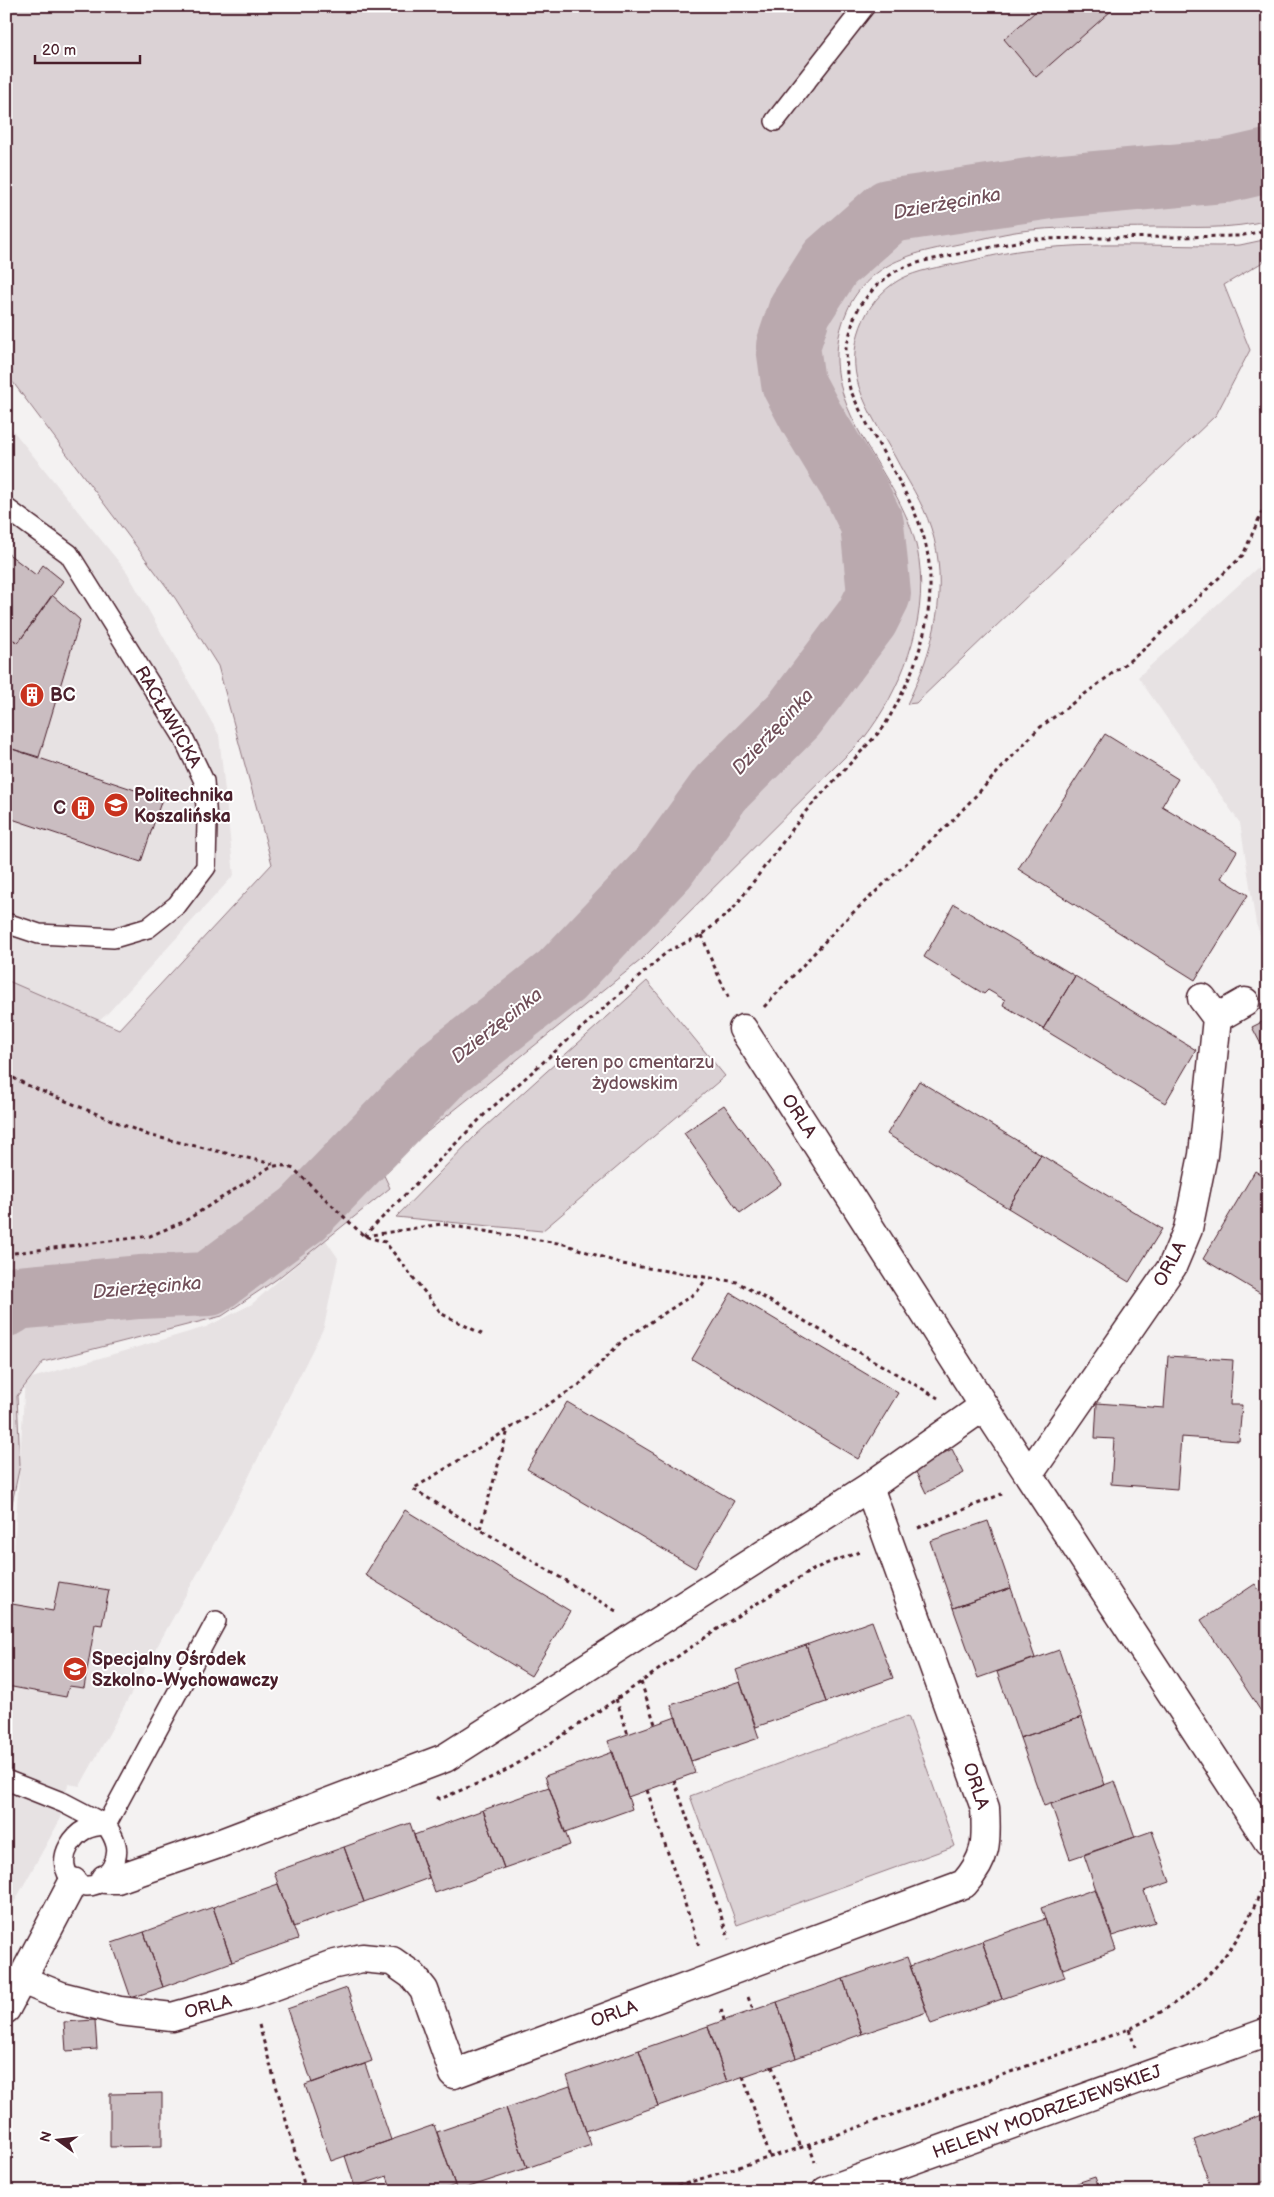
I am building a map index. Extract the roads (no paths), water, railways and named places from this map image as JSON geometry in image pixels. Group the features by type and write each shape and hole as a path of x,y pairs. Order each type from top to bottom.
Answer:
{"street":[{"name":"ORLA","path":"1029,1474 1172,1267 1188,1229 1203,1154 1210,1008 1245,1002"},
{"name":"ORLA","path":"743,1029 984,1406 1268,1841"},
{"path":"105,1879 117,1879 221,1843 445,1758 869,1487 984,1406"},
{"name":"ORLA","path":"22,1980 61,1996 120,2010 172,2017 250,1995 331,1965 362,1958 392,1961 412,1975 424,1990 454,2074 964,1884 977,1869 987,1841 985,1808 869,1487"},
{"path":"6,2009 73,1882"},
{"name":"HELENY MODRZEJEWSKIEJ","path":"826,2191 890,2180 1268,2032"}],"lane":[{"path":"775,121 865,6"},
{"name":"RACŁAWICKA","path":"6,508 69,554 182,735 204,781 207,821 206,867 177,905 148,928 114,938 39,934 6,923"},
{"path":"106,1825 216,1621"},
{"path":"6,1780 64,1803 106,1825 115,1838 117,1858 105,1879 96,1884 85,1885 73,1882 65,1871 64,1855 74,1837 88,1826 106,1825"}],"waterway":[{"name":"Dzierżęcinka","path":"6,1305 16,1298 140,1287 209,1284 303,1214 444,1068 561,976 665,866 721,788 794,715 867,618 879,594 872,524 857,493 811,417 793,383 788,346 800,310 830,263 889,211 1050,187 1225,171 1268,161"}],"place":[{"name":"BC","path":"32,695"},
{"name":"Politechnika Koszalińska","path":"116,805"},
{"name":"C","path":"83,808"},
{"name":"Specjalny Ośrodek Szkolno-Wychowawczy","path":"75,1669"}],"park label":[{"name":"teren po cmentarzu żydowskim","path":"635,1072"}]}
